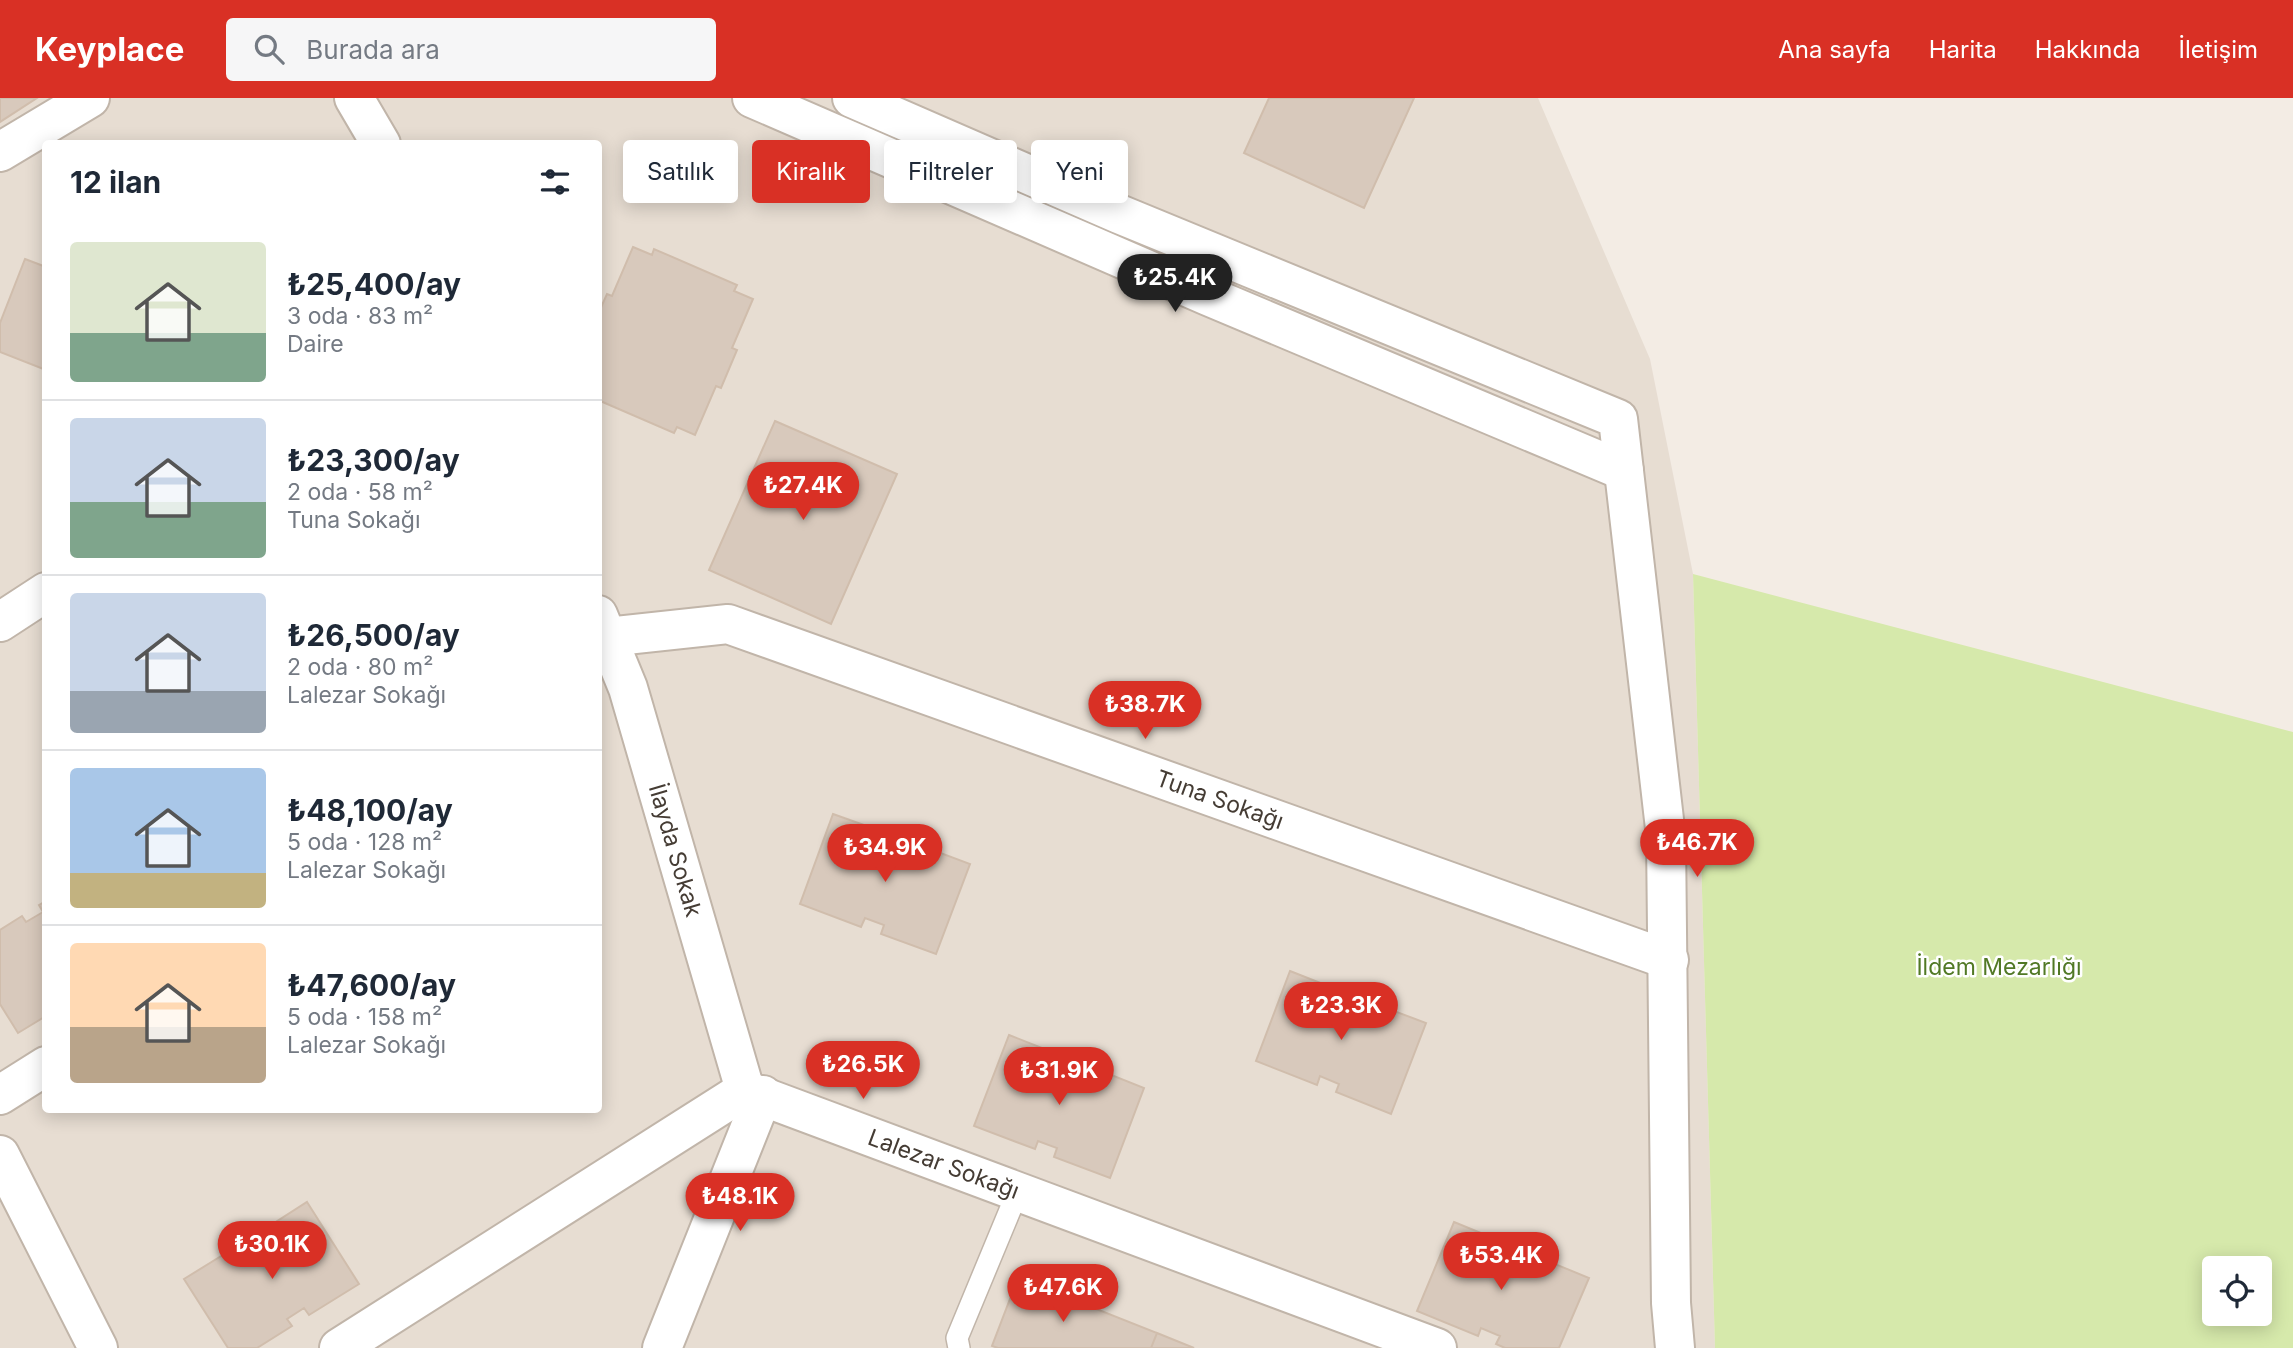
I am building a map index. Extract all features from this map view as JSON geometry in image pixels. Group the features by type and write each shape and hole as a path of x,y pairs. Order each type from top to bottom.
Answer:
{"street":[{"path":"0,152 50,137 90,98"},
{"path":"354,98 379,140"},
{"path":"752,98 1221,301 1624,471"},
{"path":"852,98 1119,214 1618,419 1666,837 1671,1303 1675,1348"},
{"path":"0,622 42,595"},
{"name":"Tuna Sokağı","path":"603,626 728,624 1669,960"},
{"name":"İlayda Sokak","path":"603,626 613,697 754,1093"},
{"path":"0,1096 42,1069"},
{"path":"339,1348 754,1093"},
{"path":"662,1348 754,1093"},
{"name":"Lalezar Sokağı","path":"754,1093 1437,1348"},
{"path":"0,1155 99,1348"}],"lane":[{"path":"959,1348 957,1338 1018,1191"}],"shaded area":[{"path":"0,98 1538,98 1650,359 1693,574 1715,1348 0,1348"}],"green space":[{"name":"İldem Mezarlığı","path":"1693,574 2293,732 2293,1348 1715,1348"}],"building":[{"path":"0,98 37,98 0,122"},
{"path":"1269,98 1414,98 1364,208 1244,153"},
{"path":"633,247 652,255 654,249 737,285 734,291 753,299 732,348 737,350 721,388 716,386 695,435 677,427 674,433 602,402 602,305 607,294 612,296"},
{"path":"25,259 42,265 42,368 0,352 0,323"},
{"path":"775,421 897,474 831,624 709,570"},
{"path":"833,814 895,836 892,843 912,850 914,843 970,864 936,954 881,934 884,925 865,918 861,927 800,904"},
{"path":"42,913 42,1018 18,1033 0,1004 0,930 22,916 26,922"},
{"path":"1290,971 1351,995 1349,1001 1368,1009 1370,1002 1426,1023 1391,1114 1336,1092 1339,1084 1320,1076 1317,1085 1256,1061"},
{"path":"1009,1035 1070,1059 1067,1066 1086,1073 1089,1066 1144,1088 1110,1178 1054,1157 1057,1148 1038,1141 1035,1149 974,1126"},
{"path":"307,1202 359,1284 309,1315 304,1308 287,1319 292,1326 257,1348 228,1348 184,1279 239,1245 243,1251 261,1240 257,1234"},
{"path":"1454,1222 1515,1247 1512,1254 1531,1262 1533,1255 1589,1278 1559,1348 1505,1348 1496,1344 1500,1336 1481,1328 1478,1336 1417,1311"},
{"path":"1018,1278 1157,1333 1151,1348 992,1346"},
{"path":"1157,1333 1194,1348 1151,1348"}]}
